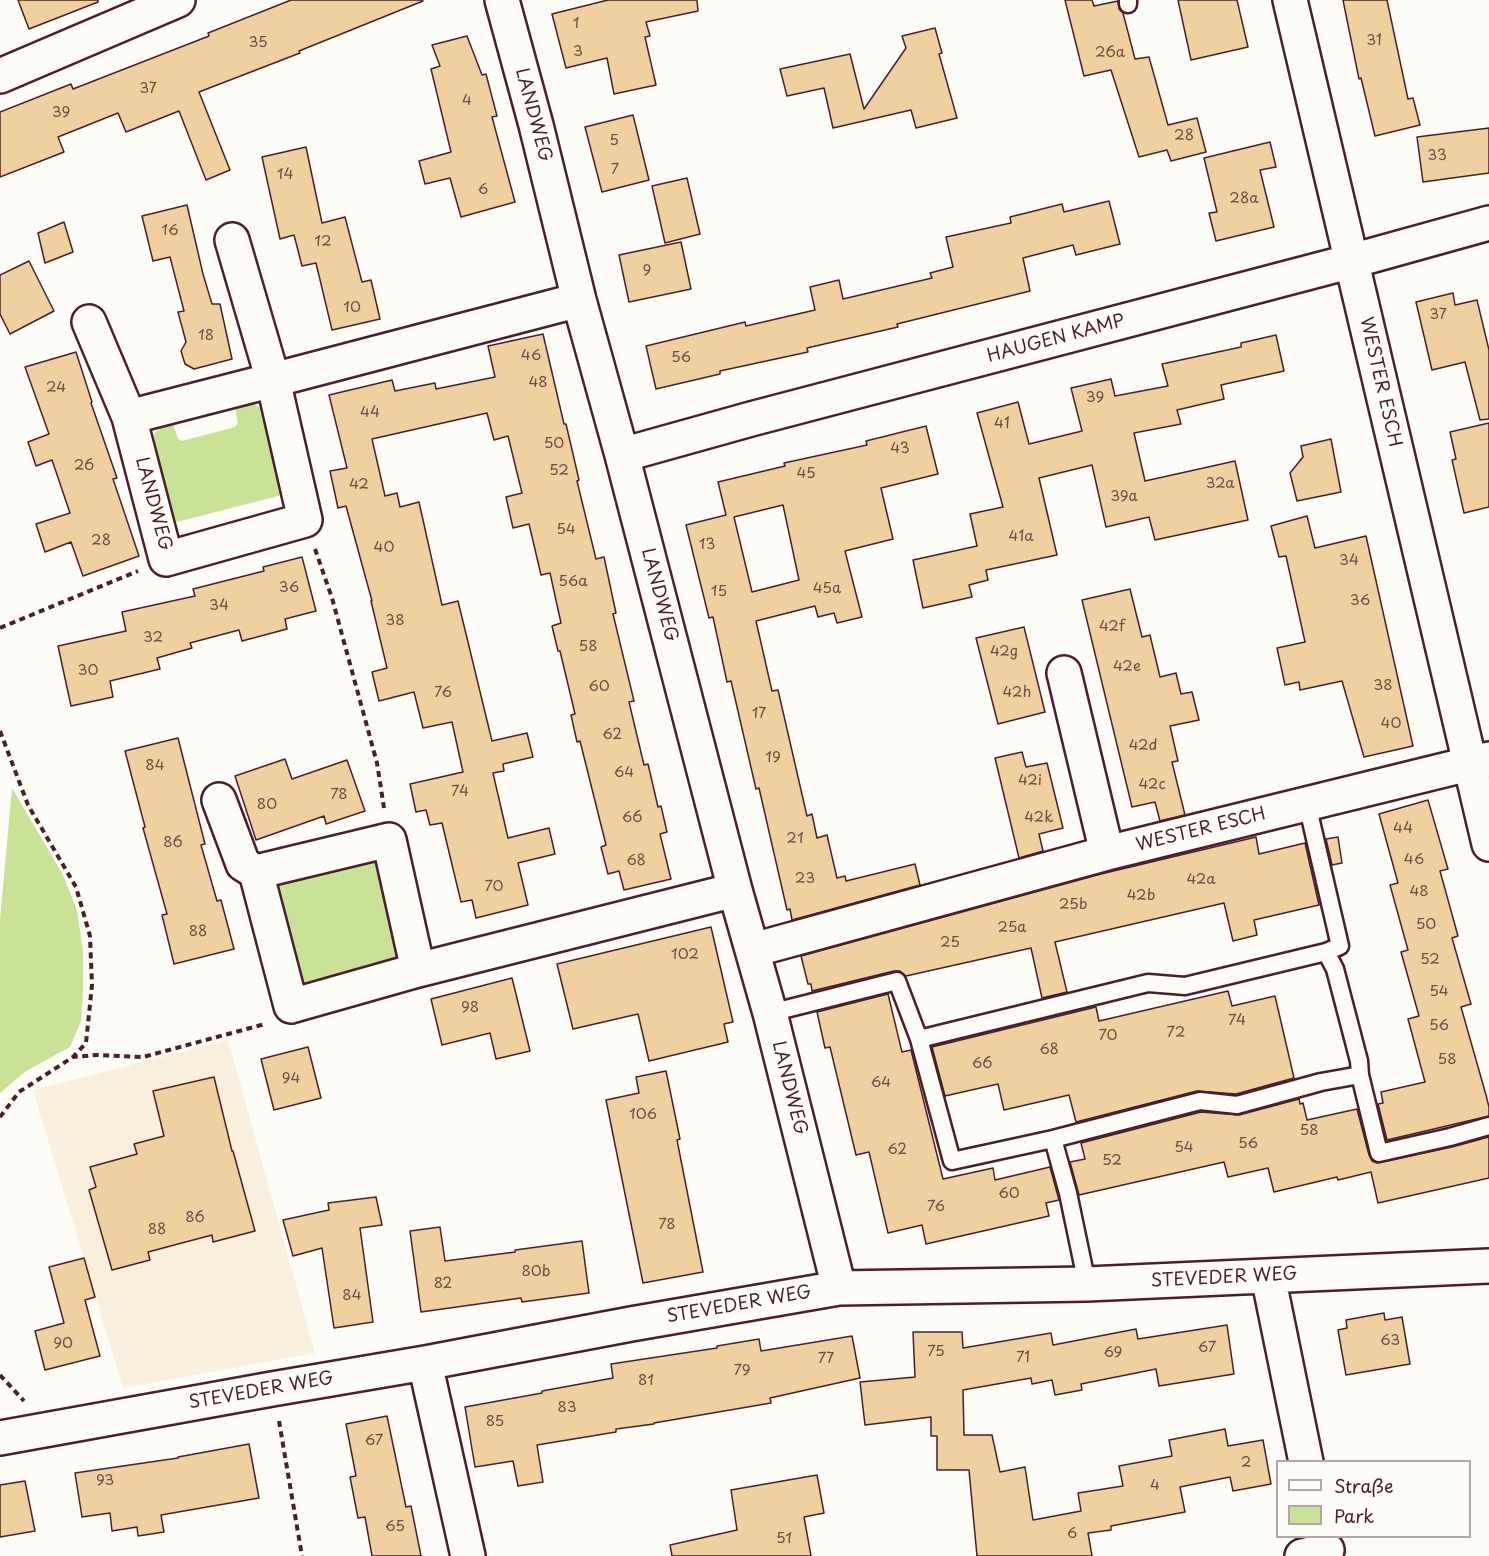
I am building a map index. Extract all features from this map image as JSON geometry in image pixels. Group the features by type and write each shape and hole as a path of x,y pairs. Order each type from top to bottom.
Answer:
{"street":[{"path":"0,76 178,0"},
{"name":"LANDWEG","path":"502,0 735,890 770,1013 839,1288"},
{"name":"WESTER ESCH","path":"1290,0 1352,261 1479,761 1489,844"},
{"name":"HAUGEN KAMP","path":"622,455 1489,223"},
{"path":"232,240 273,380 305,520"},
{"path":"129,417 579,300"},
{"name":"LANDWEG","path":"89,322 129,417 166,559 305,520"},
{"path":"1064,673 1107,853"},
{"name":"WESTER ESCH","path":"753,950 1107,853 1479,761"},
{"path":"219,800 243,864 256,872 291,1006 418,970 735,890"},
{"path":"256,872 389,840 418,970"},
{"name":"STEVEDER WEG","path":"0,1438 839,1288 1087,1284 1489,1266"},
{"path":"1268,1276 1305,1460"},
{"path":"425,1363 468,1556"}],"lane":[{"path":"919,1039 1148,983 1185,986 1326,952 1341,946 1307,804"},
{"path":"1326,952 1335,969 1359,1060 1360,1076 1379,1153 1489,1126"},
{"path":"770,1013 897,981 919,1039 952,1161 1053,1139 1200,1101 1237,1105 1321,1082 1360,1076"},
{"path":"1053,1139 1068,1193 1087,1284"}],"path":[{"path":"305,520 332,598 377,763 389,840"},
{"path":"0,628 166,559"},
{"path":"0,731 1,739 28,805 76,887 90,936 92,985 86,1044 73,1057 19,1092 0,1117"},
{"path":"73,1057 96,1055 143,1057 280,1020 291,1006"},
{"path":"272,1389 283,1438 302,1556"}],"shaded area":[{"path":"228,1040 315,1353 123,1388 33,1090"}],"green space":[{"path":"245,403 259,407 265,415 286,494 173,523 152,444 155,432 167,424 173,424 178,438 182,441 235,427 238,423 235,407"},
{"path":"12,788 62,873 77,910 83,951 83,993 81,1021 70,1047 26,1071 0,1093 0,920"},
{"path":"379,857 404,959 299,985 272,885"}],"building":[{"path":"18,0 98,0 98,2 29,29"},
{"path":"291,0 423,1 299,51 300,53 199,92 230,170 206,180 179,111 126,132 118,113 58,137 64,152 0,177 0,112 71,84 73,89 209,36 208,33"},
{"path":"608,0 697,0 698,11 646,22 650,36 645,37 656,85 614,94 607,58 566,68 552,14"},
{"path":"1065,0 1092,0 1094,6 1118,1 1135,59 1149,57 1168,125 1197,118 1206,152 1171,161 1167,150 1139,157 1111,70 1084,76"},
{"path":"1178,0 1237,0 1248,47 1191,60"},
{"path":"1343,0 1387,0 1408,99 1413,98 1420,125 1375,136 1361,78 1359,79"},
{"path":"935,28 942,53 939,54 957,118 916,128 911,110 833,128 824,88 787,96 780,69 850,54 864,109 906,48 902,36"},
{"path":"467,36 482,75 486,74 497,116 492,117 515,202 461,217 450,178 425,184 419,161 451,152 431,69 440,66 432,45"},
{"path":"633,115 649,180 602,192 585,127"},
{"path":"1489,128 1489,173 1423,182 1417,137"},
{"path":"1270,142 1276,167 1260,170 1274,227 1216,241 1209,213 1217,212 1204,158"},
{"path":"306,147 322,223 345,217 362,282 371,280 380,319 332,330 316,263 302,266 294,235 280,239 262,157"},
{"path":"687,178 700,234 665,243 652,186"},
{"path":"1109,201 1120,244 1076,255 1073,245 1023,258 1030,291 897,324 898,327 807,348 808,352 720,371 720,374 656,389 646,346 745,322 746,326 815,310 810,287 839,280 843,299 932,278 930,273 953,267 946,237 1011,223 1010,217 1062,204 1064,212"},
{"path":"187,205 203,274 212,304 220,304 232,359 194,369 185,364 181,351 186,342 178,312 184,311 170,257 153,261 142,216"},
{"path":"64,222 73,252 45,263 38,233"},
{"path":"681,242 691,289 629,302 619,255"},
{"path":"29,261 54,311 10,334 0,314 0,275"},
{"path":"1453,293 1455,305 1477,300 1489,350 1489,419 1480,420 1465,362 1432,370 1416,302"},
{"path":"543,334 596,559 604,557 616,613 613,614 634,701 629,702 644,765 648,764 658,807 661,806 667,832 660,834 671,879 624,890 619,871 608,874 601,847 606,845 580,741 577,742 571,715 575,714 552,626 561,623 550,573 541,575 529,524 513,528 506,497 522,493 508,436 494,440 487,413 372,439 385,496 397,493 400,507 419,502 442,605 458,601 492,741 527,733 533,757 503,764 504,771 493,773 508,838 549,828 555,854 518,863 528,905 476,918 472,900 461,902 442,823 430,825 426,810 416,812 410,784 463,772 452,722 423,728 414,692 379,701 372,672 387,668 372,601 346,506 338,508 330,471 347,468 329,395 392,380 395,391 435,383 436,389 495,377 488,346"},
{"path":"1276,335 1284,371 1221,385 1224,399 1177,410 1181,424 1134,433 1145,481 1235,461 1248,520 1155,540 1149,517 1106,527 1092,465 1039,478 1057,555 986,570 988,580 969,585 972,597 923,608 913,560 977,546 970,514 1003,507 977,413 1018,402 1029,444 1082,431 1071,388 1111,379 1115,396 1168,386 1162,364 1241,347 1241,343"},
{"path":"76,352 117,478 113,479 139,556 83,576 71,542 45,552 36,524 70,513 52,460 36,466 28,442 49,434 25,367"},
{"path":"1489,423 1489,507 1464,513 1452,460 1456,459 1450,432"},
{"path":"926,426 938,474 881,488 893,539 845,551 862,617 837,623 834,613 818,617 815,606 756,621 772,691 778,690 807,816 812,814 817,838 827,835 837,878 845,876 846,881 915,864 920,885 792,920 790,909 787,910 759,788 756,789 731,681 727,682 713,617 709,618 686,525 726,515 718,482 785,466 784,463 867,445 866,441","holes":["783,505 799,580 752,592 734,517"]},
{"path":"1331,439 1341,492 1297,501 1290,473 1303,457 1301,446"},
{"path":"1307,516 1315,548 1366,536 1413,746 1364,757 1342,681 1300,690 1299,682 1285,685 1277,648 1305,642 1286,556 1279,557 1271,526"},
{"path":"302,557 316,611 285,619 287,629 242,641 239,630 190,643 192,648 157,658 160,669 110,681 113,697 71,706 58,646 126,631 122,612 195,596 193,589 264,571 263,567"},
{"path":"1130,589 1142,637 1150,635 1160,677 1176,673 1181,694 1192,692 1199,720 1170,726 1178,761 1172,762 1185,815 1160,821 1155,802 1132,807 1082,600"},
{"path":"1024,627 1045,712 998,724 976,638"},
{"path":"178,738 205,844 201,845 217,901 221,900 234,949 174,964 162,915 167,914 125,751"},
{"path":"1022,752 1026,767 1047,763 1063,828 1039,834 1043,851 1019,858 995,758"},
{"path":"285,759 292,779 347,760 365,811 326,824 324,816 256,840 235,776"},
{"path":"1428,800 1448,869 1440,871 1458,936 1452,938 1471,1004 1461,1007 1486,1095 1489,1116 1387,1140 1378,1104 1383,1103 1381,1092 1425,1082 1408,1019 1419,1016 1401,952 1408,950 1390,885 1398,883 1379,814"},
{"path":"1256,837 1259,854 1305,843 1319,905 1254,920 1257,935 1233,941 1224,903 1055,942 1067,992 1042,998 1031,948 906,976 900,971 894,971 812,991 811,984 808,984 801,956 1101,874"},
{"path":"1338,837 1342,863 1332,865 1326,839"},
{"path":"711,927 733,1022 724,1024 728,1042 649,1061 638,1014 573,1029 557,964"},
{"path":"512,978 530,1051 496,1059 490,1033 442,1045 431,999"},
{"path":"1228,991 1232,1006 1275,996 1294,1078 1236,1094 1197,1091 1076,1122 1069,1095 1004,1110 998,1084 945,1096 932,1047 1096,1007 1099,1021"},
{"path":"888,994 902,1052 911,1050 943,1179 993,1168 995,1180 1050,1167 1059,1200 1046,1203 1049,1216 926,1244 922,1225 888,1233 869,1152 856,1155 830,1047 825,1048 817,1012"},
{"path":"308,1047 321,1098 274,1110 261,1059"},
{"path":"666,1071 703,1272 643,1283 606,1100 639,1093 636,1077"},
{"path":"214,1077 255,1231 213,1242 212,1235 148,1252 150,1260 112,1270 89,1190 96,1187 90,1167 137,1154 134,1144 164,1136 153,1091"},
{"path":"1299,1099 1300,1104 1303,1103 1307,1120 1357,1109 1369,1155 1372,1161 1377,1163 1489,1137 1489,1178 1378,1203 1371,1172 1338,1180 1337,1177 1274,1192 1268,1168 1228,1177 1224,1162 1079,1195 1070,1162 1085,1159 1081,1143 1201,1112 1239,1115"},
{"path":"376,1197 382,1225 360,1228 373,1322 334,1328 322,1248 293,1256 283,1220 329,1210 328,1203"},
{"path":"440,1227 445,1261 582,1241 589,1293 522,1302 521,1298 421,1312 410,1231"},
{"path":"84,1258 95,1297 85,1300 100,1356 45,1370 35,1331 64,1323 49,1267"},
{"path":"1384,1313 1385,1320 1402,1317 1410,1364 1346,1375 1338,1330 1347,1328 1346,1320"},
{"path":"1227,1325 1234,1374 1159,1386 1156,1369 1081,1384 1082,1390 1055,1395 1052,1380 1032,1384 1031,1378 963,1390 964,1435 992,1435 1000,1472 1025,1467 1033,1520 1081,1511 1078,1493 1123,1486 1119,1466 1172,1456 1169,1440 1225,1429 1228,1446 1263,1440 1271,1484 1233,1491 1230,1477 1180,1487 1185,1512 1111,1526 1111,1530 1088,1533 1092,1556 977,1556 969,1470 937,1470 937,1436 931,1436 931,1417 865,1425 860,1382 915,1377 913,1332 962,1332 963,1348 1051,1333 1053,1345 1136,1329 1138,1339"},
{"path":"852,1336 860,1378 770,1398 771,1403 537,1445 543,1482 518,1486 513,1461 475,1467 465,1407 613,1378 611,1364 717,1348 717,1346 759,1339 761,1351"},
{"path":"387,1416 406,1507 411,1506 421,1556 372,1556 365,1517 358,1518 350,1477 356,1476 346,1424"},
{"path":"249,1444 259,1498 161,1515 164,1532 138,1536 137,1527 112,1531 110,1513 82,1517 75,1473 178,1458"},
{"path":"817,1475 824,1513 804,1517 811,1556 672,1556 670,1545 737,1530 731,1490"},
{"path":"25,1481 35,1531 0,1537 0,1485"}]}
